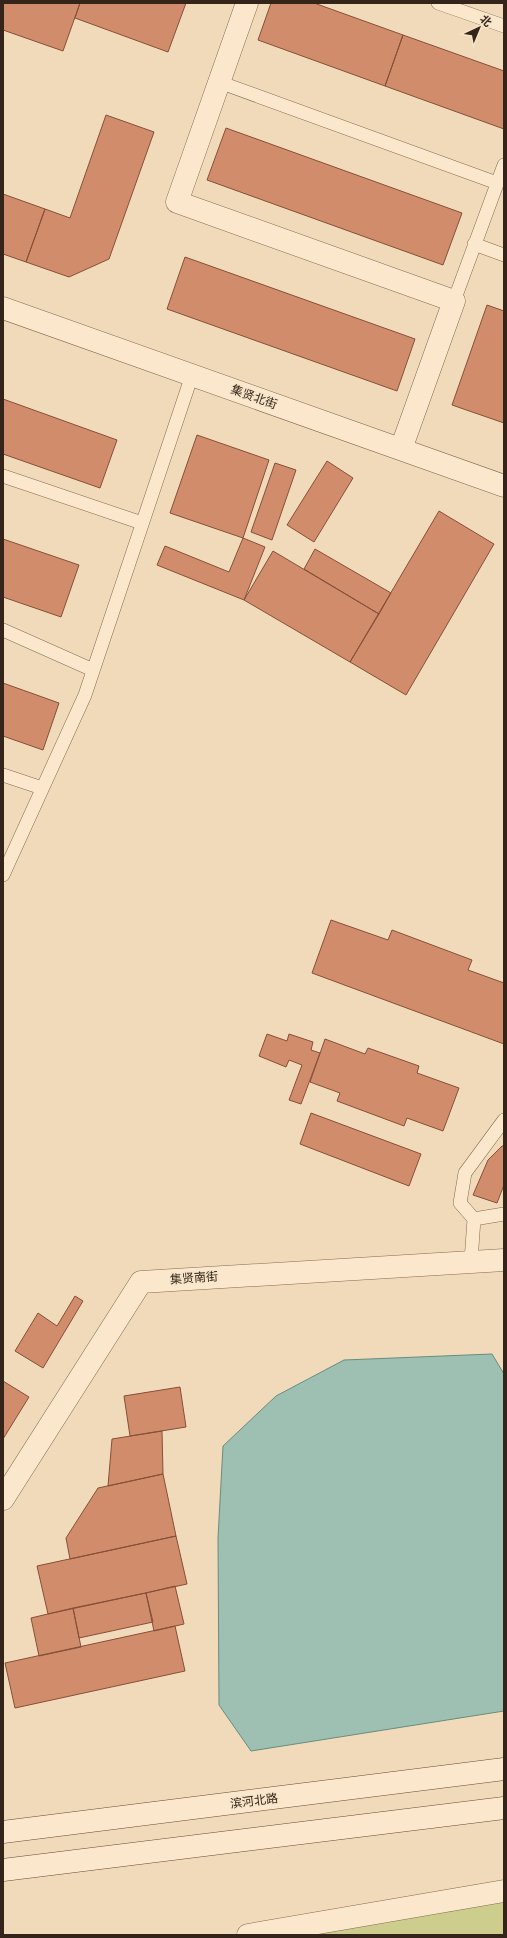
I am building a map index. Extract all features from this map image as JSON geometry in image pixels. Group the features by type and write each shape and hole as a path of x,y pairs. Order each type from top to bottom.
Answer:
{"street":[{"path":"247,3 177,202 454,301 401,449"},
{"name":"集贤北街","path":"3,308 504,486"},
{"name":"集贤南街","path":"3,1499 141,1282 504,1260"},
{"name":"滨河北路","path":"3,1832 504,1769"},
{"path":"3,1870 504,1808"},
{"path":"248,1935 504,1891"}],"lane":[{"path":"438,3 504,26"},
{"path":"219,82 497,182"},
{"path":"454,301 504,165"},
{"path":"474,244 504,255"},
{"path":"3,875 85,695 192,375"},
{"path":"3,476 142,523"},
{"path":"3,630 93,670"},
{"path":"3,775 42,788"},
{"path":"471,1261 474,1219 460,1203 465,1173 504,1120"},
{"path":"474,1219 504,1214"}],"green space":[{"path":"504,1891 504,1935 248,1935"}],"shaded area":[{"path":"492,1354 504,1374 504,1711 251,1751 219,1705 218,1538 223,1446 276,1396 344,1360"}],"building":[{"path":"3,3 80,3 63,51 3,30"},
{"path":"80,3 186,3 168,52 75,18"},
{"path":"271,3 314,3 403,35 385,86 258,40"},
{"path":"403,35 504,71 504,129 385,86"},
{"path":"106,115 154,132 109,259 69,277 26,262 45,209 70,218"},
{"path":"226,128 462,213 443,265 207,180"},
{"path":"3,194 45,209 26,262 3,254"},
{"path":"185,257 415,339 397,391 167,309"},
{"path":"487,305 504,311 504,423 452,405"},
{"path":"3,399 117,440 100,488 3,454"},
{"path":"197,435 269,460 243,538 170,513"},
{"path":"327,461 353,478 314,542 287,525"},
{"path":"275,463 296,470 272,540 251,532"},
{"path":"439,511 494,544 406,695 350,662"},
{"path":"243,538 265,547 244,600 157,565 165,546 229,572"},
{"path":"3,539 79,565 61,617 3,597"},
{"path":"315,549 391,593 379,614 304,569"},
{"path":"273,551 379,614 350,662 244,600"},
{"path":"3,683 59,703 43,750 3,736"},
{"path":"331,920 388,940 392,930 472,960 468,970 504,983 504,1044 312,973"},
{"path":"267,1034 287,1041 289,1034 313,1042 311,1050 320,1053 301,1104 289,1100 302,1065 289,1060 286,1067 259,1056"},
{"path":"325,1039 365,1054 368,1048 419,1066 417,1073 459,1088 443,1131 407,1118 404,1126 337,1101 340,1093 310,1082"},
{"path":"311,1113 421,1154 409,1186 300,1144"},
{"path":"502,1146 504,1146 504,1185 497,1203 473,1195 488,1160"},
{"path":"75,1296 83,1301 43,1368 15,1351 38,1313 57,1326"},
{"path":"3,1381 29,1397 3,1439"},
{"path":"180,1387 186,1427 130,1436 124,1396"},
{"path":"162,1431 163,1474 108,1486 112,1439"},
{"path":"163,1474 176,1536 70,1559 66,1538 98,1488"},
{"path":"176,1536 187,1584 48,1614 37,1566"},
{"path":"175,1586 184,1624 154,1631 146,1593"},
{"path":"146,1593 153,1622 79,1638 73,1608"},
{"path":"73,1608 81,1647 39,1656 31,1618"},
{"path":"175,1626 185,1671 15,1708 5,1663"}]}
